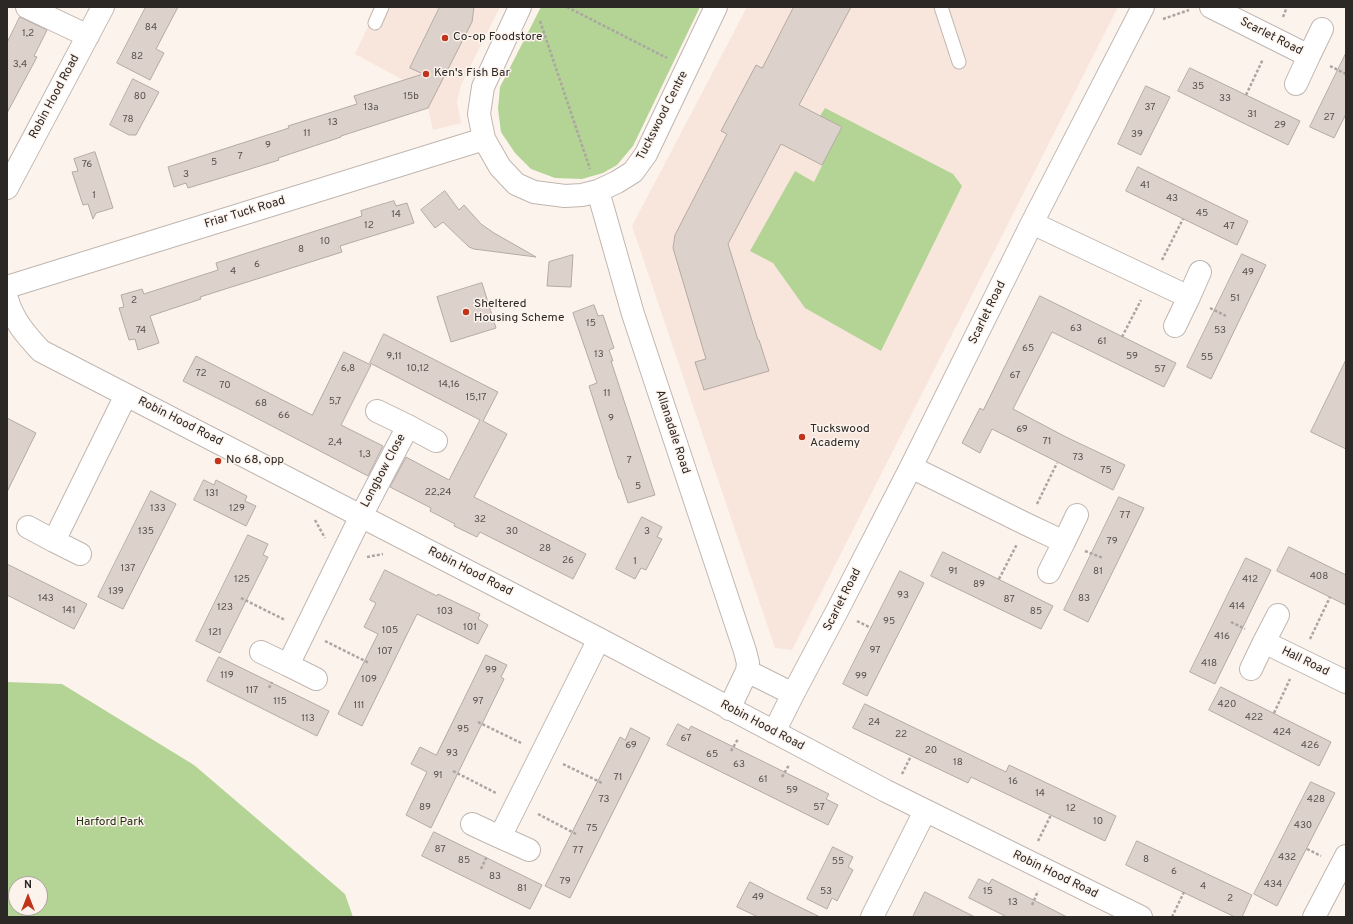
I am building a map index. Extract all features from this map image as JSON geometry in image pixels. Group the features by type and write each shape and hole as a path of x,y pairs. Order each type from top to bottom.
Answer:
{"street":[{"path":"27,7 88,36"},
{"name":"Robin Hood Road","path":"7,188 103,7"},
{"name":"Tuckswood Centre","path":"529,11 483,87 479,114 484,140 500,166 516,184 534,192 565,196 582,195 598,191 633,172 646,154 716,7"},
{"name":"Scarlet Road","path":"774,732 911,467 1032,223 1143,7"},
{"name":"Scarlet Road","path":"1211,7 1309,56"},
{"name":"Scarlet Road","path":"1296,84 1322,29"},
{"name":"Friar Tuck Road","path":"7,299 484,140"},
{"name":"Allanadale Road","path":"598,191 632,314 745,651 748,663 747,672"},
{"path":"1032,223 1188,297"},
{"path":"1175,326 1200,272"},
{"name":"Robin Hood Road","path":"7,299 17,322 25,334 41,351 599,639 729,709 925,811 1141,917"},
{"name":"Robin Hood Road","path":"54,541 126,395"},
{"name":"Longbow Close","path":"377,411 436,441"},
{"name":"Longbow Close","path":"361,516 408,426"},
{"path":"911,467 1064,542"},
{"path":"1049,572 1077,515"},
{"path":"288,665 361,516"},
{"path":"28,527 80,554"},
{"path":"1251,669 1278,615"},
{"path":"500,837 599,639"},
{"name":"Hall Road","path":"1264,642 1346,682"},
{"path":"261,652 316,679"},
{"path":"729,709 747,672 793,694"},
{"path":"872,917 925,811"},
{"path":"472,824 529,850"},
{"path":"1314,917 1346,856"}],"lane":[{"path":"375,23 382,7"},
{"path":"940,7 959,62"}],"path":[{"path":"567,7 686,70"},
{"path":"529,11 598,191"},
{"path":"863,624 871,628"},
{"path":"1028,861 1051,815"},
{"path":"1172,917 1184,892"}],"shaded area":[{"path":"377,7 500,7 461,85 457,102 461,123 433,130 428,108 403,80 355,54"},
{"name":"Tuckswood Academy","path":"747,7 1118,7 792,650 775,648 632,226"}],"green space":[{"path":"541,7 700,7 633,146 617,165 603,173 582,179 555,178 531,169 515,153 501,132 498,109 500,87"},
{"path":"825,108 953,174 962,186 881,351 805,308 773,263 750,251 795,171 814,182 841,127 820,116"},
{"name":"Harford Park","path":"7,682 62,684 194,765 345,894 353,917 7,917"}],"building":[{"path":"146,7 178,7 156,49 164,53 150,80 117,63"},
{"path":"440,7 474,7 472,22 428,108 341,136 278,158 279,160 244,171 188,188 186,183 174,187 168,167 289,128 288,126 357,104 354,96 423,74 410,68"},
{"path":"794,7 851,7 799,105 842,127 822,165 781,144 728,244 769,371 704,390 695,362 706,359 673,248 675,235 727,134 721,131 756,65 762,68"},
{"path":"20,17 47,30 34,56 37,57 7,113 7,43"},
{"path":"1346,53 1346,114 1334,138 1310,127"},
{"path":"1190,68 1300,121 1288,145 1178,91"},
{"path":"133,79 159,92 136,135 129,135 110,125"},
{"path":"1146,86 1170,97 1141,155 1118,144"},
{"path":"95,152 113,208 96,213 93,219 88,204 83,205 72,172 78,171 74,159"},
{"path":"1138,167 1248,221 1237,245 1126,191"},
{"path":"445,191 459,210 464,205 481,224 536,257 474,249 469,247 443,222 435,228 421,210"},
{"path":"394,201 396,206 407,203 414,223 340,246 342,252 200,297 201,299 150,316 159,343 138,350 135,339 129,340 119,308 124,307 121,295 142,289 144,294 218,270 216,263 362,216 361,211"},
{"path":"1242,254 1266,265 1211,379 1187,367"},
{"path":"573,255 571,287 547,286 549,262"},
{"name":"Sheltered Housing Scheme","path":"482,283 496,328 451,342 437,297"},
{"path":"1040,296 1176,363 1164,387 1052,332 1013,409 1066,437 1125,465 1113,490 992,429 980,453 962,443 980,408 983,410"},
{"path":"594,305 598,316 603,315 614,348 609,350 613,361 611,361 655,495 628,503 589,386 597,383 573,313"},
{"path":"384,334 498,392 483,421 507,434 474,497 586,554 573,579 480,532 477,537 454,526 455,524 430,511 431,508 390,487 406,457 449,480 480,420 370,363"},
{"path":"344,352 371,365 341,425 383,446 368,476 183,381 196,356 312,415"},
{"path":"1346,360 1346,449 1311,432"},
{"path":"7,418 36,433 7,492"},
{"path":"204,480 214,485 216,480 247,496 245,501 256,506 246,526 194,500"},
{"path":"151,491 176,504 123,609 98,597"},
{"path":"1119,497 1144,508 1088,622 1064,610"},
{"path":"642,517 662,527 657,537 662,539 646,570 641,568 635,579 616,569"},
{"path":"248,535 268,544 263,555 268,557 220,653 196,641"},
{"path":"1289,547 1346,575 1346,605 1277,571"},
{"path":"943,552 1053,606 1041,629 931,576"},
{"path":"1246,558 1271,570 1215,684 1190,672"},
{"path":"7,564 87,604 74,629 7,595"},
{"path":"385,570 437,596 438,594 480,614 478,619 488,625 478,644 417,614 362,726 338,714 378,634 364,627 376,603 370,600"},
{"path":"900,571 924,583 867,696 843,684"},
{"path":"486,655 507,665 501,677 504,679 431,828 406,815 427,772 411,764 420,747 436,755"},
{"path":"219,657 329,711 317,736 207,681"},
{"path":"1221,687 1331,742 1319,766 1209,710"},
{"path":"865,704 1006,772 1009,765 1116,816 1105,841 971,777 968,783 853,728"},
{"path":"678,724 689,730 691,726 829,794 826,799 838,805 828,825 667,745"},
{"path":"631,728 650,738 570,898 545,886 620,737 625,740"},
{"path":"1311,782 1335,793 1277,906 1254,894"},
{"path":"434,832 542,885 530,909 422,856"},
{"path":"1137,841 1252,895 1242,917 1235,917 1126,865"},
{"path":"833,847 853,857 848,867 853,870 837,901 832,898 827,909 807,899"},
{"path":"979,879 989,884 992,879 1067,917 1007,917 969,898"},
{"path":"750,882 820,917 758,917 737,907"},
{"path":"925,892 975,917 913,917"}],"place":[{"name":"Co-op Foodstore","path":"445,38"},
{"name":"Ken's Fish Bar","path":"426,74"},
{"name":"Sheltered Housing Scheme","path":"466,312"},
{"name":"Tuckswood Academy","path":"802,437"},
{"name":"No 68, opp","path":"218,461"}]}
